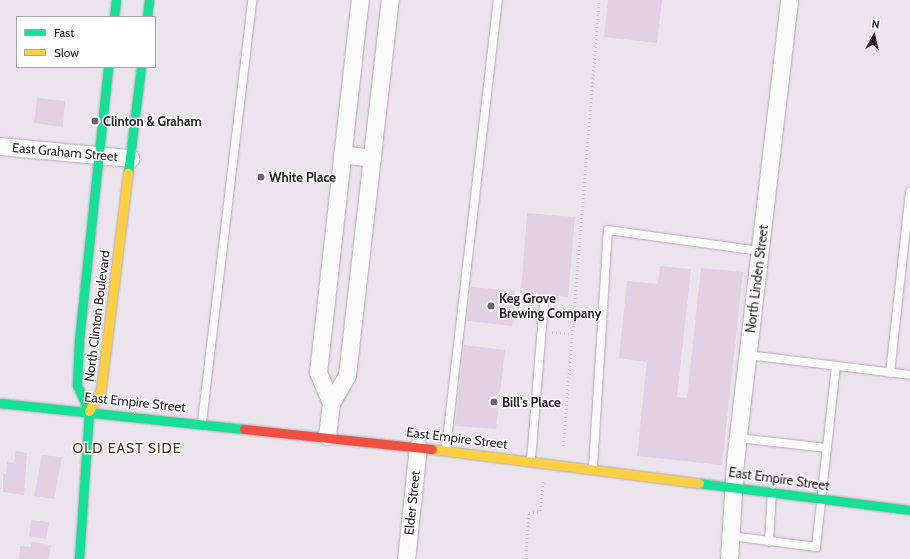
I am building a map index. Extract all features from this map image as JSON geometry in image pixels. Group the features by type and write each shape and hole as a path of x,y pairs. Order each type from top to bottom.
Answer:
{"main road":[{"path":"114,16 116,0"},
{"path":"147,16 149,0"},
{"name":"North Clinton Boulevard","path":"89,411 76,385 108,68"},
{"name":"North Clinton Boulevard","path":"89,411 101,389 141,68"},
{"name":"East Empire Street","path":"0,403 202,422 327,436 736,486 910,510"},
{"path":"80,559 89,411"}],"street":[{"path":"331,403 318,372 360,0"},
{"path":"327,436 331,403 347,375 390,0"},
{"name":"North Linden Street","path":"729,559 736,486 738,438 789,0"},
{"name":"East Graham Street","path":"0,146 130,158"},
{"path":"342,154 372,158"},
{"name":"Elder Street","path":"406,559 418,447"}],"lane":[{"path":"202,422 252,0"},
{"path":"446,450 498,0"},
{"path":"890,373 910,192"},
{"path":"593,468 608,230 760,251"},
{"path":"531,460 544,302"},
{"path":"748,355 910,375"},
{"path":"731,536 816,547 820,498 836,367"},
{"path":"738,438 826,448"},
{"path":"769,542 772,491"}],"path":[{"path":"558,447 563,447 599,0"},
{"path":"542,330 572,334"},
{"path":"525,559 529,513 540,511 544,462"}],"building":[{"path":"608,0 662,0 657,43 604,37"},
{"path":"37,98 65,101 63,127 34,123"},
{"path":"527,213 575,217 568,297 521,293"},
{"path":"660,266 691,269 677,397 687,398 701,268 743,272 722,465 637,456 647,362 619,358 627,281 658,284"},
{"name":"Keg Grove Brewing Company","path":"471,287 515,291 512,326 467,321"},
{"path":"464,345 505,350 496,429 455,426"},
{"path":"16,451 27,453 24,495 3,492 3,474 6,474 7,462 14,463"},
{"path":"42,455 62,457 54,499 34,496"},
{"path":"31,520 49,522 46,539 29,536"},
{"path":"32,542 51,545 49,559 19,559 20,546 31,547"}],"traffic: fast":[{"path":"114,16 116,0"},
{"path":"147,16 149,0"},
{"path":"89,411 77,385 79,340 108,68"},
{"path":"128,173 141,68"},
{"path":"0,403 244,429"},
{"path":"79,559 89,411"},
{"path":"699,483 910,510"}],"traffic: slow":[{"path":"89,411 101,389 128,173"},
{"path":"432,449 699,483"}],"traffic: jam":[{"path":"244,429 432,449"}],"place":[{"name":"Clinton & Graham","path":"95,121"},
{"name":"White Place","path":"261,177"},
{"name":"Keg Grove Brewing Company","path":"491,306"},
{"name":"Bill's Place","path":"494,402"}],"district":[{"name":"OLD EAST SIDE","path":"127,448"}]}
